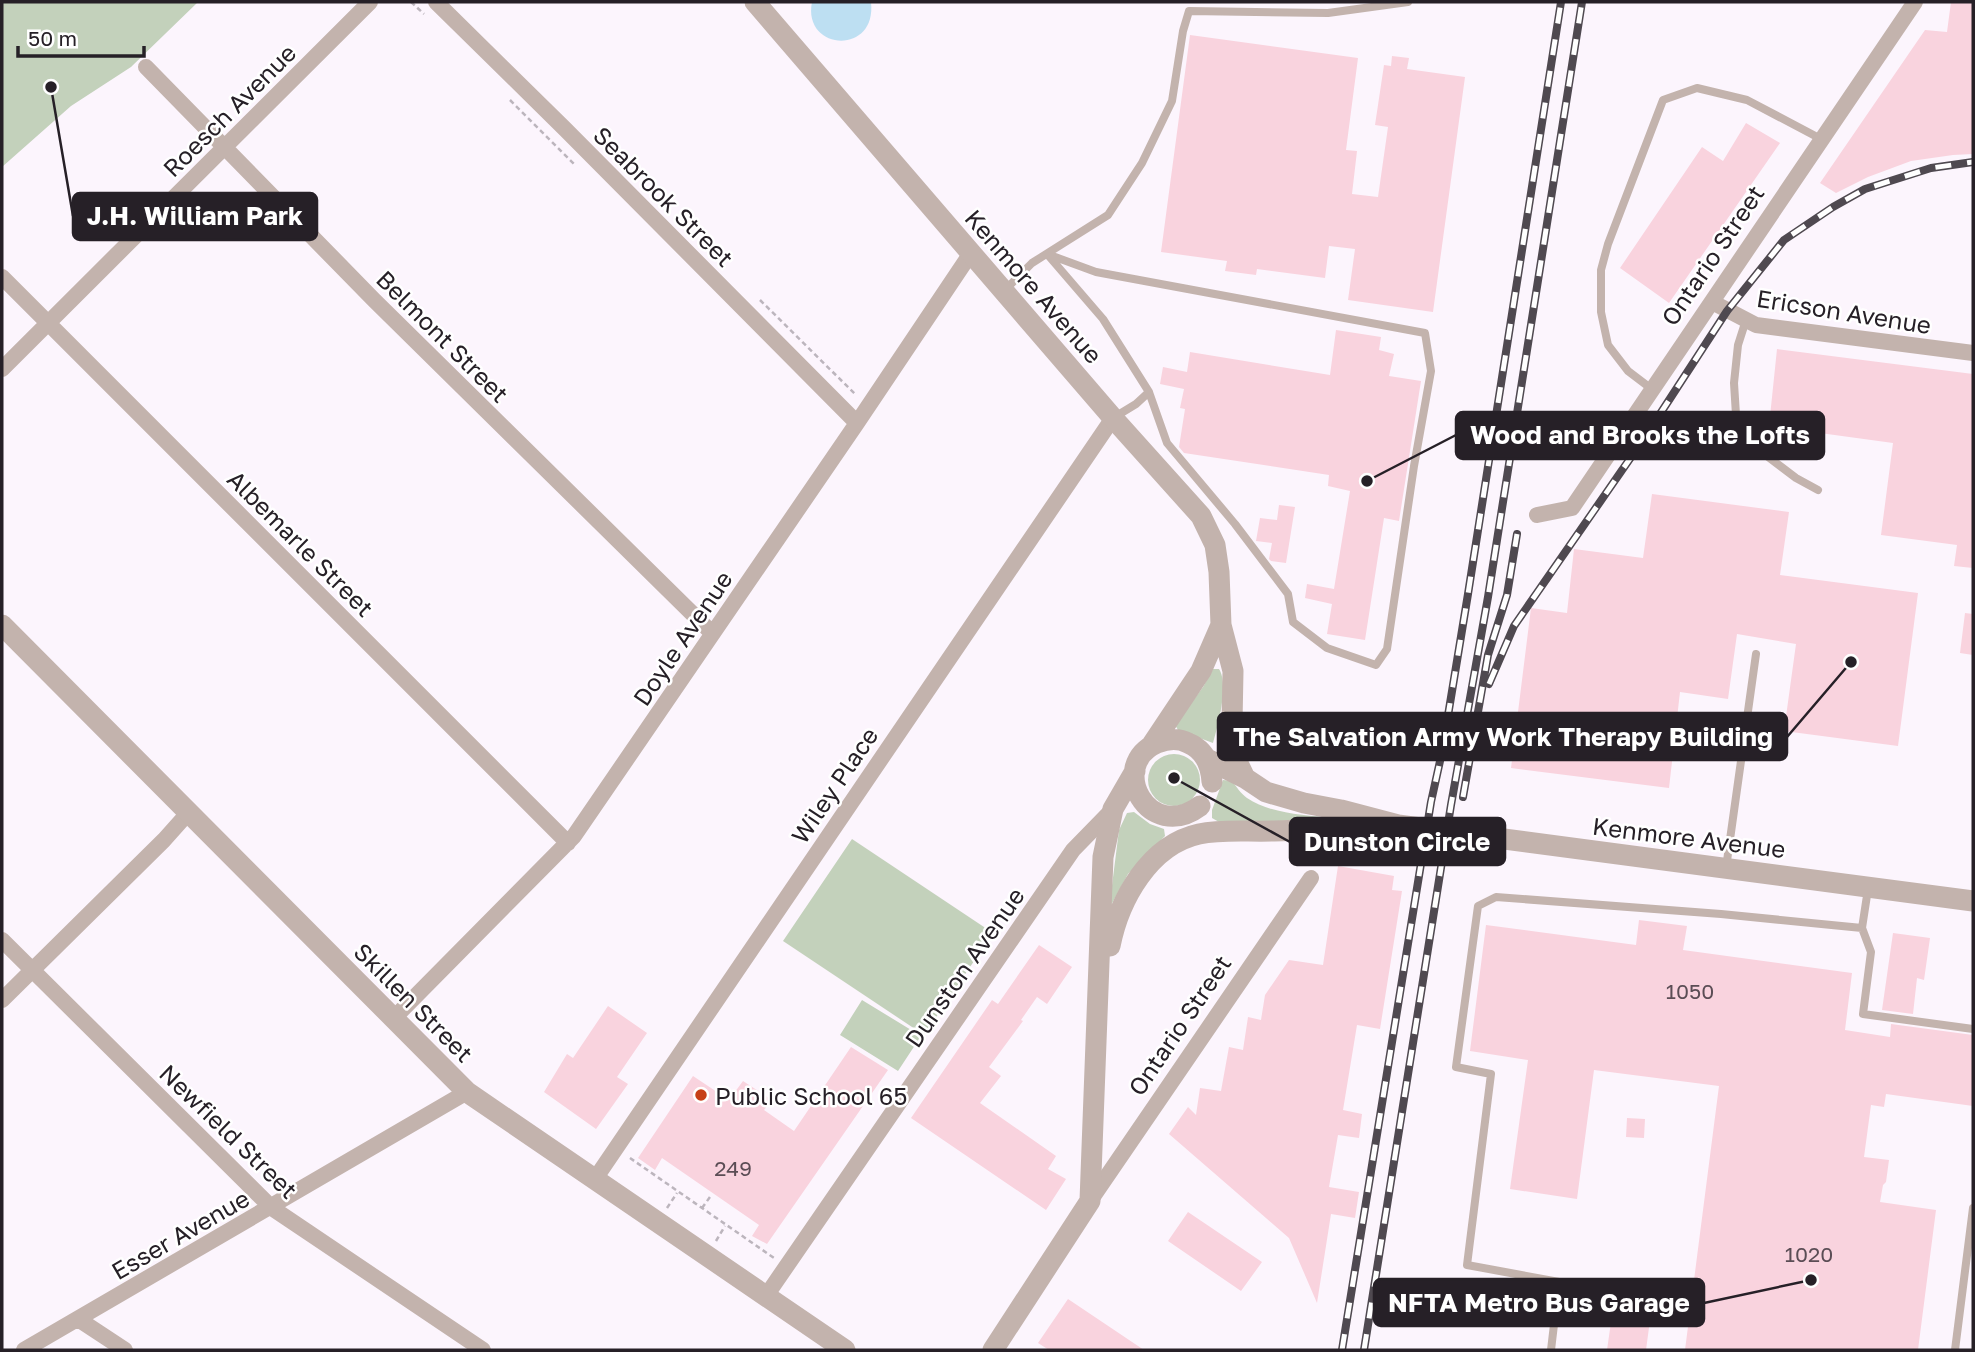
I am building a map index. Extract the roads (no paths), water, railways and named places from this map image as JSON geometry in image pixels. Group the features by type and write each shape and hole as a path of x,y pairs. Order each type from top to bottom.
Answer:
{"street":[{"name":"Roesch Avenue","path":"2,369 370,2"},
{"name":"Seabrook Street","path":"436,2 857,423"},
{"name":"Kenmore Avenue","path":"755,2 1113,418 1201,516 1215,545 1221,625 1233,671 1221,761 1266,792 1398,825 1973,901"},
{"name":"Ontario Street","path":"1537,515 1572,509 1915,2"},
{"name":"Belmont Street","path":"146,67 374,300 712,633"},
{"name":"Doyle Avenue","path":"394,1018 575,836 971,253"},
{"name":"Albemarle Street","path":"2,277 568,843"},
{"name":"Ericson Avenue","path":"1712,302 1756,325 1973,353"},
{"name":"Wiley Place","path":"595,1180 1113,418"},
{"name":"Skillen Street","path":"2,625 467,1092 845,1350"},
{"name":"Kenmore Avenue","path":"1151,746 1201,671 1221,625"},
{"path":"1176,739 1188,743 1221,761 1210,791 1189,823 1152,811 1138,795 1134,784 1137,762 1151,746 1163,740 1176,739"},
{"name":"Ontario Street","path":"1090,1201 1103,857 1113,809 1135,771"},
{"name":"Dunston Avenue","path":"766,1296 1073,850 1113,809"},
{"path":"2,1000 189,812"},
{"name":"Ontario Street","path":"1098,1006 1114,924 1126,894 1148,865 1189,823 1196,835 1218,831"},
{"name":"Kenmore Avenue","path":"1218,831 1398,825"},
{"name":"Ontario Street","path":"995,1350 1090,1201 1311,878"},
{"name":"Newfield Street","path":"2,940 272,1208 483,1350"},
{"name":"Esser Avenue","path":"24,1350 272,1208 467,1092"},
{"path":"78,1319 125,1350"}],"lane":[{"path":"1004,291 1032,263 1108,215 1142,163 1172,100 1183,31 1189,12 1328,13 1408,2"},
{"path":"1653,390 1628,371 1608,345 1601,312 1601,270 1608,244 1663,100 1697,88 1747,100 1822,139"},
{"path":"1046,254 1096,272 1425,333 1431,371 1387,649 1377,665 1327,648 1293,622 1288,594 1235,524 1167,443 1149,392 1103,319 1046,254"},
{"path":"1746,320 1738,345 1734,383 1736,415 1759,450 1818,490"},
{"path":"1113,418 1136,404 1149,392"},
{"path":"1726,868 1756,654"},
{"path":"1868,887 1862,928 1871,952 1863,1014 1973,1029"},
{"path":"1550,1350 1559,1282 1467,1265 1491,1074 1456,1068 1478,906 1496,897 1862,928"},
{"path":"1955,1350 1973,1208"}],"water":[{"path":"812,2 871,2 870,20 863,32 852,39 840,41 828,38 818,30 812,18"}],"railway":[{"path":"1342,1350 1431,802 1468,594 1561,2"},
{"path":"1364,1350 1451,805 1488,597 1582,2"},
{"path":"1489,684 1514,626 1645,437 1727,311 1784,240 1865,189 1931,168 1973,162"},
{"path":"1463,797 1488,655 1507,595 1517,534"}],"place":[{"name":"J.H. William Park","path":"51,87"},
{"name":"Wood and Brooks the Lofts","path":"1367,481"},
{"name":"The Salvation Army Work Therapy Building","path":"1851,662"},
{"name":"Dunston Circle","path":"1174,778"},
{"name":"Public School 65","path":"701,1095"},
{"name":"NFTA Metro Bus Garage","path":"1811,1280"}]}
